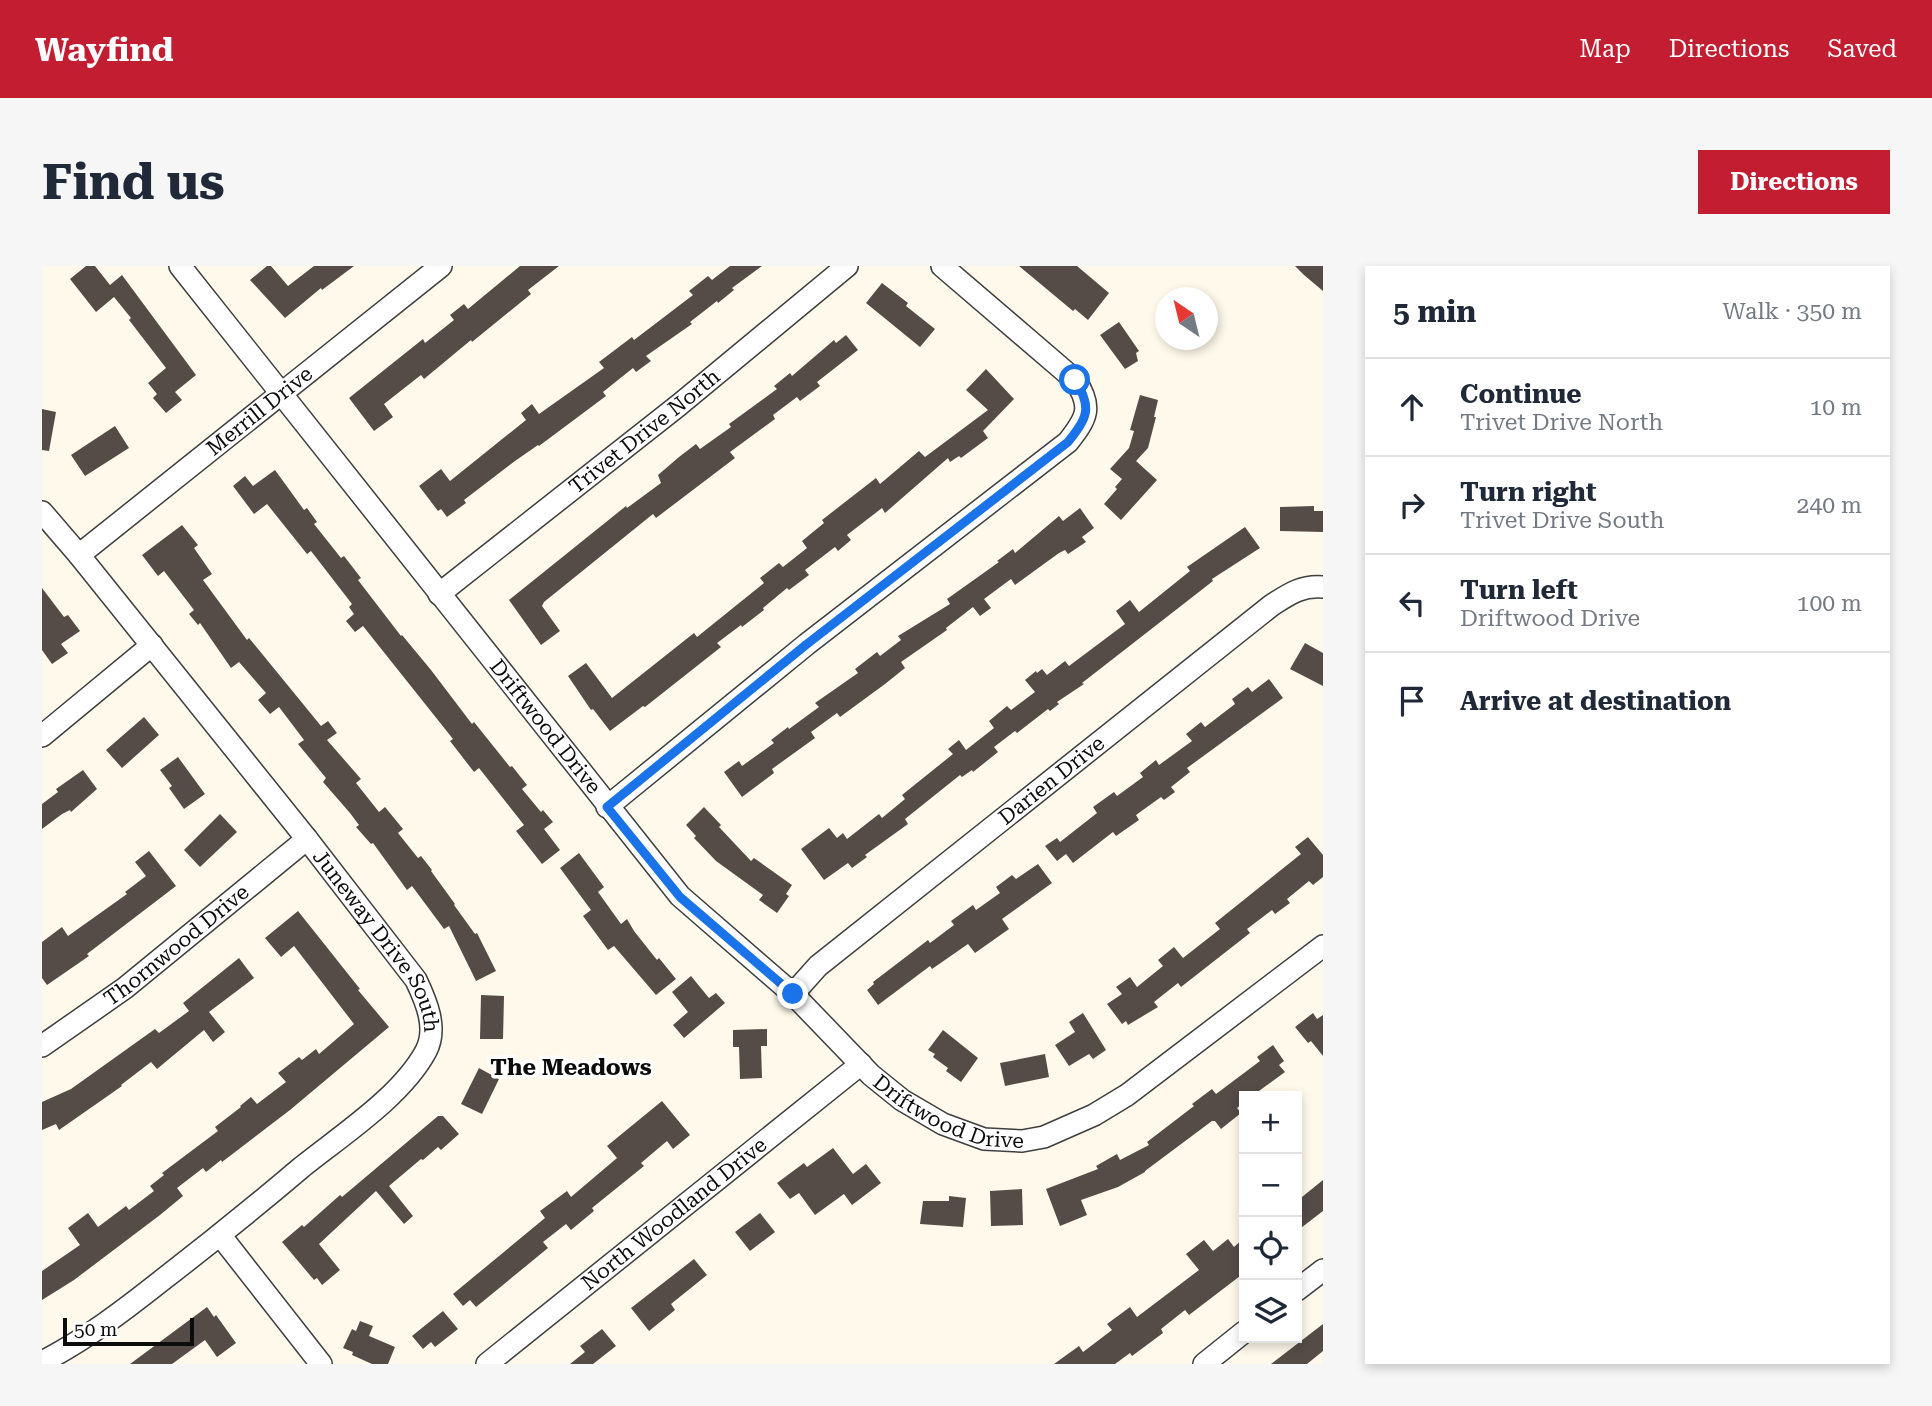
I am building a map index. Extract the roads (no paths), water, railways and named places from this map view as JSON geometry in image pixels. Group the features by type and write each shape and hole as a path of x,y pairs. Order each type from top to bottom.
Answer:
{"street":[{"name":"Driftwood Drive","path":"180,266 680,897 793,994 861,1065 902,1100 943,1124 984,1139 1022,1141 1044,1137 1094,1115 1127,1095 1323,946"},
{"name":"Merrill Drive","path":"79,555 441,266"},
{"name":"Trivet Drive North","path":"439,594 679,405 847,266"},
{"path":"607,807 807,644 1068,442 1084,421 1085,395 1075,380 942,266"},
{"name":"Juneway Drive South","path":"42,512 307,839 416,980 428,1007 431,1028 427,1049 407,1079 381,1103 220,1235 104,1325 42,1362"},
{"name":"Darien Drive","path":"793,994 818,966 1272,605 1294,591 1311,586 1323,587"},
{"path":"42,736 152,646"},
{"name":"Thornwood Drive","path":"42,1046 125,988 307,839"},
{"name":"North Woodland Drive","path":"487,1364 861,1065"},
{"path":"220,1235 321,1364"},
{"path":"1302,1286 1323,1270"},
{"path":"1204,1364 1239,1336"}],"district":[{"name":"The Meadows","path":"571,1067"}]}
